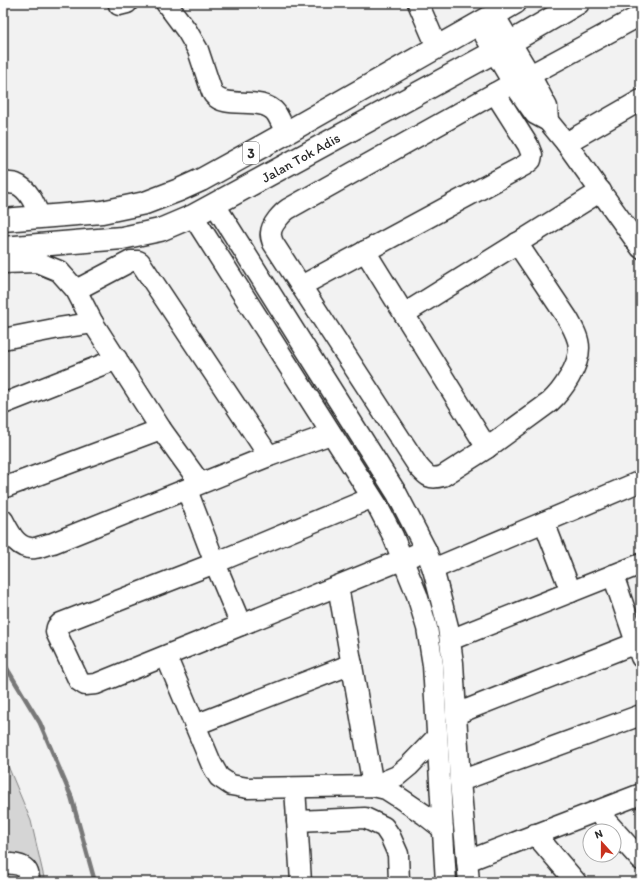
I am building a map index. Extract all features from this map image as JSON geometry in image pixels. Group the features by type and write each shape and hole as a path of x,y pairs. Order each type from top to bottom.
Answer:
{"main road":[{"name":"Jalan Tok Adis","path":"3,248 122,238 160,230 193,216 502,47 578,3"},
{"name":"Jalan Tok Adis","path":"3,220 102,212 145,203 179,190 201,180 286,133 500,11"}],"street":[{"path":"166,3 187,31 198,50 214,95 222,100 267,106 276,113 286,133"},
{"path":"418,3 437,47"},
{"path":"500,11 502,47 521,79 535,114 548,121 566,143 641,248"},
{"path":"518,243 575,332 579,347 578,359 559,394 550,402 487,448 443,476 435,478 427,476 418,466 273,242 271,232 275,222 281,214 288,209 495,93 641,15"},
{"path":"302,286 525,165 531,160 532,155 528,145 495,93"},
{"path":"566,143 641,100"},
{"path":"3,182 15,184 25,190 32,200 40,217"},
{"path":"404,314 601,191"},
{"path":"215,204 397,494 426,550 433,569 448,627 453,663 460,782 469,882"},
{"path":"193,216 371,498 377,505 393,536 417,595 427,628 433,665 446,882"},
{"path":"365,251 487,448"},
{"path":"80,297 131,261 140,262 269,456"},
{"path":"3,263 37,262 59,271 80,297 93,323 161,429 193,487 215,563 241,625"},
{"path":"3,338 93,323"},
{"path":"3,404 117,359"},
{"path":"3,488 161,429"},
{"path":"3,520 13,539 21,545 33,548 53,543 269,456 331,434"},
{"path":"433,569 641,481"},
{"path":"371,498 215,563 61,622 57,627 56,632 79,681 85,685 96,684 426,550"},
{"path":"544,522 571,592"},
{"path":"450,640 641,564"},
{"path":"456,714 639,647 613,575"},
{"path":"338,586 372,786"},
{"path":"166,656 211,764 219,777 232,785 248,788 372,786 386,789 443,829"},
{"path":"195,725 352,664"},
{"path":"460,782 641,715"},
{"path":"372,786 397,776 437,738"},
{"path":"295,788 301,882"},
{"path":"467,860 641,794"},
{"path":"597,811 641,860"},
{"path":"297,821 365,818 384,827 398,854 399,882"},
{"path":"535,834 576,882"},
{"path":"3,863 22,865 27,870 29,882"}],"shaded area":[{"path":"3,754 31,821 45,882 3,882"}],"waterway":[{"path":"3,662 40,723 71,796 95,882"}]}
